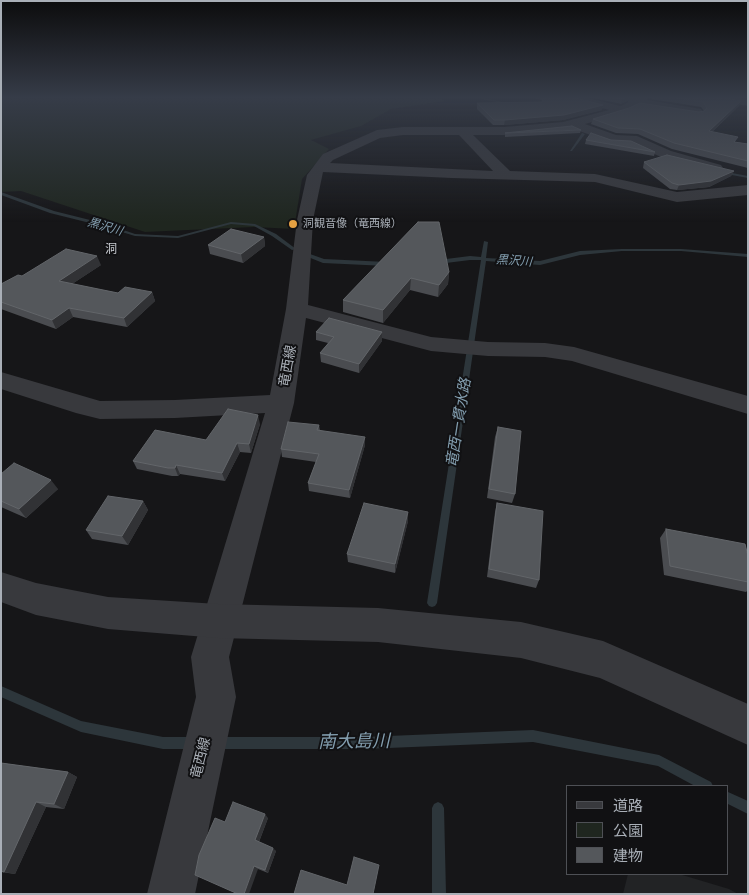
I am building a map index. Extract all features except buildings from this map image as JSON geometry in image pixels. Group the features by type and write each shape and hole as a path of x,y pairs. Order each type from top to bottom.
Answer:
{"street":[{"path":"319,167 328,157 366,139"},
{"path":"470,139 505,175"},
{"path":"614,139 632,139 666,154 729,171"},
{"path":"319,167 452,174 594,178 677,197 748,190"},
{"name":"竜西線","path":"171,894 216,697 210,658 218,621 281,403 297,309 305,220 314,175 319,167"},
{"path":"297,309 431,344 488,349 545,350 574,354 748,405"},
{"path":"1,380 84,407 100,410 175,409 281,403"},
{"path":"1,586 36,599 108,613 218,621 378,625 521,640 603,660 748,725"}],"shaded area":[{"path":"628,875 682,875 729,889 738,894 623,894"}],"green space":[{"path":"1,139 315,139 311,140 329,149 302,179 294,229 254,227 145,232 21,191 1,192"}],"waterway":[{"name":"竜西一貫水路","path":"571,150 579,139"},
{"path":"722,172 748,177"},
{"name":"黒沢川","path":"1,193 52,212 135,235 178,237 231,223 255,225 294,249"},
{"name":"竜西一貫水路","path":"483,259 486,242"},
{"name":"黒沢川","path":"483,259 540,263 580,253 622,250 681,250 748,256"},
{"name":"黒沢川","path":"310,256 323,261 387,264"},
{"name":"黒沢川","path":"438,262 470,258 483,259"},
{"name":"竜西一貫水路","path":"432,603 483,259"},
{"name":"南大島川","path":"1,691 81,726 163,743 195,743"},
{"name":"南大島川","path":"217,743 364,743 533,736 659,761 705,785"},
{"name":"南大島川","path":"729,798 748,808"},
{"name":"竜西一貫水路","path":"438,808 439,894"}],"place":[{"name":"洞観音像（竜西線）","path":"293,224"}],"district":[{"name":"洞","path":"111,250"}]}
